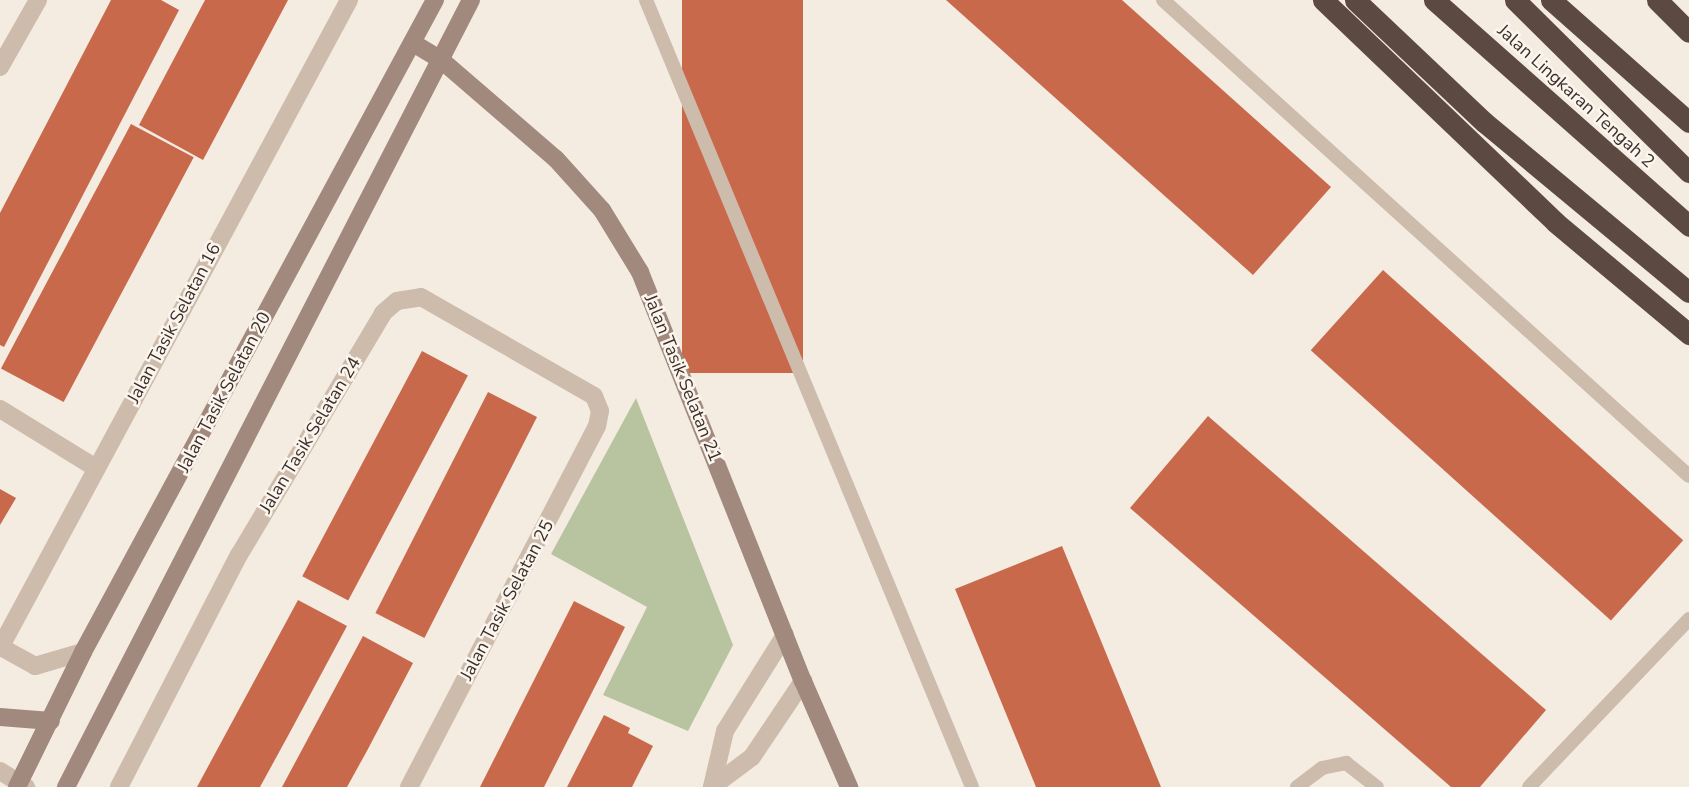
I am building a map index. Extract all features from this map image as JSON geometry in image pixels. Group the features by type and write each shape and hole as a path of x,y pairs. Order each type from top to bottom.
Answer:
{"highway":[{"path":"1324,0 1555,222 1689,334"},
{"path":"1355,0 1485,121 1689,292"},
{"name":"Jalan Lingkaran Tengah 2","path":"1434,0 1689,226"},
{"path":"1515,0 1689,172"},
{"path":"1551,0 1689,122"},
{"path":"1657,0 1689,32"}],"street":[{"path":"0,67 38,0"},
{"name":"Jalan Tasik Selatan 16","path":"83,652 35,666 1,648 349,0"},
{"name":"Jalan Tasik Selatan 20","path":"20,785 83,652 435,0"},
{"path":"66,787 471,0"},
{"name":"Jalan Tasik Selatan 21","path":"412,43 440,58 556,159 602,210 640,272 803,681 849,787"},
{"name":"Jalan Tasik Selatan 24","path":"119,787 239,555 383,313 397,301 421,298 594,397 600,411"},
{"path":"0,409 96,468"},
{"name":"Jalan Tasik Selatan 25","path":"409,787 597,426 600,411"},
{"path":"712,787 725,731 785,635"},
{"path":"712,787 752,757 803,681"},
{"path":"0,717 51,721"},
{"path":"0,771 20,785"}],"lane":[{"path":"646,0 972,787"},
{"path":"1163,0 1689,476"},
{"path":"1529,787 1689,619"},
{"path":"1297,787 1322,768 1346,763 1377,787"}],"green space":[{"path":"636,398 733,645 688,731 603,695 647,607 551,554"}],"building":[{"path":"111,0 161,0 179,10 4,347 0,345 0,213"},
{"path":"205,0 288,0 203,160 139,125"},
{"path":"682,0 803,0 803,373 682,373"},
{"path":"946,0 1122,0 1331,187 1253,275"},
{"path":"131,124 194,157 64,402 1,369"},
{"path":"1383,270 1683,540 1611,621 1311,350"},
{"path":"422,351 468,375 348,601 302,576"},
{"path":"488,392 537,417 424,638 375,613"},
{"path":"1208,416 1546,710 1480,787 1451,787 1130,508"},
{"path":"0,489 16,498 0,525"},
{"path":"1062,546 1161,787 1036,787 955,589"},
{"path":"298,600 347,626 289,734 260,787 197,787"},
{"path":"574,601 625,627 613,651 544,787 480,787"},
{"path":"363,636 413,663 368,749 347,787 282,787"},
{"path":"604,715 630,728 628,733 653,746 632,787 567,787"}]}
